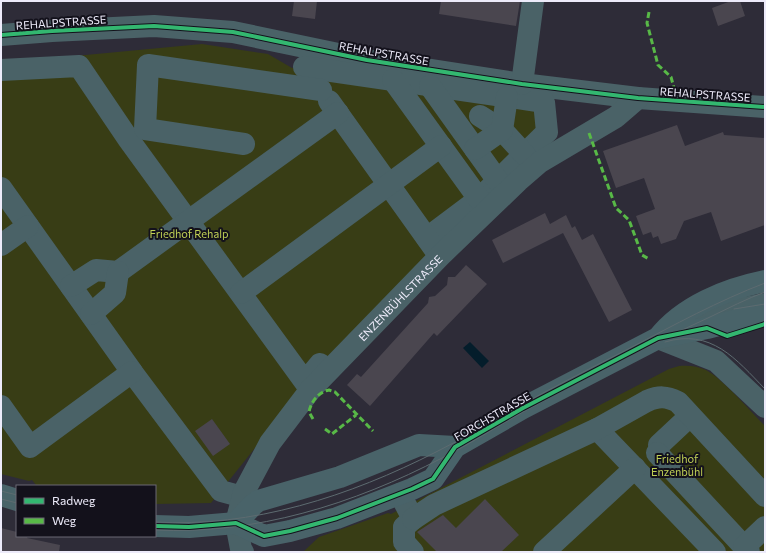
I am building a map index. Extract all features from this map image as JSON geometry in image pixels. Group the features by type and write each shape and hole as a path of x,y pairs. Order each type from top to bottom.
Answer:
{"main road":[{"name":"FORCHSTRASSE","path":"658,338 683,314 730,291 765,281"},
{"name":"FORCHSTRASSE","path":"455,447 419,445 340,477 258,501 236,523 257,534 272,535 337,518 400,494 433,479 455,447 523,408 658,338 707,328 765,313"},
{"path":"1,495 16,500"},
{"path":"156,526 196,527 236,523"}],"street":[{"path":"475,149 502,130 514,90 533,1"},
{"name":"REHALPSTRASSE","path":"1,35 52,30 154,26 234,32 514,90 765,107"},
{"path":"288,44 440,256"},
{"path":"137,134 148,65 321,90"},
{"path":"1,70 79,66 137,134 189,221 305,382 320,364"},
{"path":"304,67 483,94 514,90 544,102 547,132 479,199 427,238"},
{"path":"393,80 479,199"},
{"path":"430,86 498,181"},
{"path":"461,130 480,116 483,94"},
{"name":"ENZENBÜHLSTRASSE","path":"243,552 241,549 236,523 243,496 270,443 310,390 440,256 518,181 540,162 616,117 638,98"},
{"path":"71,286 96,270 118,272 338,113"},
{"path":"480,116 502,130 525,154"},
{"path":"137,134 244,144"},
{"path":"241,292 441,146"},
{"path":"1,188 132,372 222,491 243,496"},
{"path":"1,245 28,226"},
{"path":"91,314 115,293 118,272"},
{"path":"658,338 712,315 765,304"},
{"path":"658,338 697,340 717,346 729,353 765,389"},
{"path":"658,338 716,360 765,407"},
{"path":"1,406 30,447 132,372"},
{"path":"413,552 404,542 404,527 434,505 597,429 655,397 666,396 678,402 765,496"},
{"path":"690,416 658,450 747,549 765,527"},
{"path":"597,429 715,552"},
{"path":"544,552 635,468"},
{"path":"400,494 413,519"}],"green space":[{"name":"Friedhof Rehalp","path":"202,44 268,54 292,68 312,61 553,95 555,135 306,384 211,503 156,504 156,485 36,485 32,480 29,481 1,474 1,63"},
{"name":"Friedhof Enzenbühl","path":"679,366 700,368 713,374 765,426 765,552 303,552 319,537 388,513 391,514 669,369"}],"water":[{"path":"470,342 489,361 482,368 463,348"}],"building":[{"path":"294,1 317,1 315,19 292,16"},
{"path":"441,1 520,1 516,26 439,14"},
{"path":"731,1 740,1 745,16 718,26 712,8"},
{"path":"677,125 685,146 723,132 724,135 765,138 765,225 721,241 711,212 684,221 676,239 661,244 658,236 653,238 651,232 643,235 636,216 655,209 644,178 616,188 603,151"},
{"path":"545,213 550,224 566,215 572,228 575,226 582,240 593,234 632,310 609,322 563,233 503,263 492,240"},
{"path":"466,265 487,284 437,336 434,333 370,406 347,385 357,374 361,377 428,303 429,297 435,296 447,285 448,277 455,277"},
{"path":"212,419 230,444 213,456 195,431"},
{"path":"485,499 519,535 501,552 437,552 417,532 443,515 456,528"},
{"path":"1,528 16,532 16,537 28,537 60,545 59,552 1,552"}],"tram line":[{"path":"156,522 191,523 228,520 264,514 300,506 369,482 447,447 548,390 696,314 765,283"},
{"path":"156,530 192,530 267,522 339,502 374,489 409,475 452,453 523,412 663,339 765,292"},
{"path":"734,309 765,304"},
{"path":"665,342 681,339 696,339 709,343 733,357 765,389"},
{"path":"1,491 16,495"},
{"path":"1,499 16,503"}],"marked path":[{"path":"649,12 647,23 658,65 671,77 674,88 668,100"},
{"path":"589,133 616,208 629,220 642,255 649,259"},
{"path":"313,419 309,412 312,404 319,395 329,390 335,392 373,431"},
{"path":"325,429 332,434 356,415"}],"cycle path":[{"path":"1,35 154,26 233,32 367,60 522,84 638,98 765,107"},
{"path":"156,526 189,527 236,523 264,536 290,531 337,518 412,489 433,479 455,447 523,408 658,338 707,328 727,336 765,324"}]}
